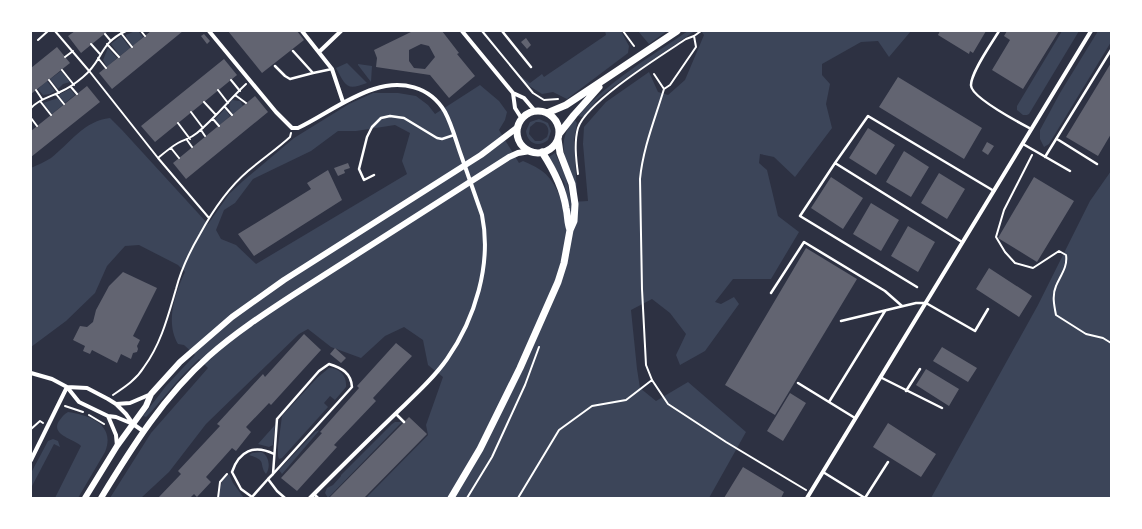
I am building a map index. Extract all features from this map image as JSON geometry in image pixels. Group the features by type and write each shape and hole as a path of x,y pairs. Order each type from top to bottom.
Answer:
{"main road":[{"path":"606,80 574,115 558,136 552,148 542,152 530,150 524,147 518,136 518,127 522,119 528,114 535,111 547,113 566,105 606,80 677,31"},
{"path":"451,498 493,423 548,307 564,263 570,230 574,221 575,204 572,184 560,153 558,136 559,127 547,113"},
{"path":"542,152 560,185 567,209 567,221 570,230"}],"street":[{"path":"209,31 276,112 292,128 298,128 305,125 343,102 374,89 401,84 422,90 439,104 449,120 482,215 486,242 484,265 477,295 460,339 446,360 418,392 310,498"},
{"path":"302,31 332,69 343,102"},
{"path":"319,52 341,31"},
{"path":"462,31 513,93 524,98 535,111"},
{"path":"807,498 1091,31"},
{"path":"513,93 515,108 522,119"},
{"path":"84,498 117,446 146,406 151,394 180,362 232,317 308,264 481,155 518,127"},
{"path":"100,498 162,404 208,356 241,330 323,275 509,157 530,150"},
{"path":"31,373 52,379 67,387 79,402 108,416 116,417 133,424 143,431"},
{"path":"67,387 87,388 116,404 133,424"},
{"path":"31,460 67,387"},
{"path":"116,404 130,403 151,394"},
{"path":"108,416 116,435 117,446"}],"lane":[{"path":"502,31 531,66"},
{"path":"999,31 974,75 971,86 972,92 982,100 1031,129"},
{"path":"1045,157 1111,50"},
{"path":"293,51 313,73"},
{"path":"275,66 290,79 332,69"},
{"path":"374,175 364,180 359,169 369,131 381,118 390,116 404,118 436,138 442,139 454,135"},
{"path":"917,287 800,216 868,116 994,191"},
{"path":"1057,139 1097,164"},
{"path":"1023,144 1070,172"},
{"path":"835,163 962,242"},
{"path":"771,294 804,242 885,291 902,306"},
{"path":"841,321 902,306 926,303 975,331 988,309"},
{"path":"829,402 885,310"},
{"path":"273,474 277,419 319,371 329,364 346,371 352,380 352,388 251,498 241,489 232,472 236,462 242,455 250,451 260,449 274,454"},
{"path":"906,391 920,369"},
{"path":"880,378 942,408"},
{"path":"798,383 855,418"},
{"path":"396,414 404,422"},
{"path":"823,472 865,498 888,462"},
{"path":"268,479 277,491 286,498"},
{"path":"314,494 318,498"}],"path":[{"path":"38,40 48,31"},
{"path":"31,108 41,100 58,94 74,85 90,72 96,66 98,58 110,40 125,31"},
{"path":"141,31 144,36"},
{"path":"482,31 533,94 544,100 560,100 566,105"},
{"path":"623,31 634,46"},
{"path":"57,32 158,158 209,218"},
{"path":"121,33 132,47"},
{"path":"105,34 110,40"},
{"path":"694,36 696,47 670,85 664,88 642,162 640,179 642,289 646,365 652,380 668,404 726,442 810,493"},
{"path":"91,44 100,55"},
{"path":"107,44 119,57"},
{"path":"65,57 72,51"},
{"path":"98,58 106,68"},
{"path":"62,70 74,85"},
{"path":"654,74 664,88"},
{"path":"49,80 64,104"},
{"path":"231,80 240,91"},
{"path":"158,158 178,143 190,139 202,129 216,116 234,95 250,81"},
{"path":"71,86 77,94"},
{"path":"36,90 51,115"},
{"path":"218,90 228,103"},
{"path":"234,95 246,103"},
{"path":"204,102 216,116"},
{"path":"225,106 232,115"},
{"path":"191,112 205,136"},
{"path":"574,115 582,121"},
{"path":"31,118 37,126"},
{"path":"213,119 218,126"},
{"path":"178,123 190,139"},
{"path":"108,400 135,379 144,368 164,329 181,272 191,250 220,201 242,177 290,137 292,128"},
{"path":"186,140 192,147"},
{"path":"171,148 179,158"},
{"path":"1034,151 1004,210 996,237 1015,262 1033,268 1059,251 1066,255 1064,272 1056,287 1053,304 1056,315 1086,334 1103,338 1111,343"},
{"path":"518,498 559,430 592,406 626,400 652,380"},
{"path":"58,404 83,412 104,424 107,430"},
{"path":"31,429 40,421 48,425"},
{"path":"218,498 220,482 234,467"}],"shaded area":[{"path":"138,31 143,37 133,46 126,35"},
{"path":"483,31 520,76 530,83 542,74 544,77 606,35 605,31 621,31 629,46 628,53 567,99 553,92 542,94 523,82"},
{"path":"638,31 667,31 649,44"},
{"path":"688,31 695,31 613,87 598,99 584,116 578,116 590,103 616,81"},
{"path":"701,31 911,31 889,57 878,41 861,42 822,64 822,75 830,84 826,104 832,128 795,177 774,157 760,154 759,163 767,170 778,216 799,232 771,279 733,279 715,302 721,304 734,297 739,304 705,351 680,365 676,355 686,334 670,313 652,299 631,310 640,388 656,401 688,382 746,432 709,498 366,498 428,435 426,425 443,377 428,365 423,340 404,327 385,336 361,358 331,347 308,329 299,334 206,424 169,472 141,498 110,498 151,433 208,368 199,359 181,377 151,412 146,417 143,416 166,386 195,355 184,345 178,344 172,326 175,298 185,272 178,265 139,245 125,246 107,266 95,293 66,321 31,347 31,168 51,158 85,128 93,123 110,118 208,224 229,194 243,181 294,138 349,104 373,93 398,93 416,96 428,105 435,114 480,85 499,101 507,112 505,120 499,130 519,163 523,161 544,172 552,181 563,202 568,202 564,182 549,157 555,153 566,177 571,202 588,201 583,144 584,127 606,102 649,72 658,92 668,95 685,80 704,35","holes":["395,125 410,133 402,161 407,174 256,264 236,245 221,239 216,230 224,210 235,203 253,179 311,151 338,131 356,131"]},
{"path":"1062,31 1079,31 1029,114 1023,115 1017,110 1017,106"},
{"path":"1098,31 1111,31 1111,42 1049,144 1044,147 1040,139 1040,130 1060,93"},
{"path":"121,36 130,48 120,56 111,44"},
{"path":"108,48 117,58 107,67 103,60"},
{"path":"347,63 367,83 351,87 345,83 336,68"},
{"path":"358,65 372,66 371,82"},
{"path":"61,71 70,82 63,84 58,89 50,79"},
{"path":"47,81 55,91 50,94 43,95 38,89"},
{"path":"70,89 75,95 65,103 59,96"},
{"path":"58,98 63,105 52,114 43,103"},
{"path":"232,100 240,101 243,106 233,114 230,107"},
{"path":"225,109 230,116 220,125 215,119"},
{"path":"539,119 548,123 551,131 548,140 537,144 528,139 526,131 530,122","holes":["536,122 540,122 547,126 548,134 547,137 541,141 535,141 529,134 530,127"]},
{"path":"575,120 577,123 574,141 577,192 564,155 565,137 568,128"},
{"path":"1111,171 1111,498 931,498 1038,305 1090,201"},
{"path":"329,368 336,369 342,373 345,379 346,387 335,400 330,396 324,403 328,407 282,458 279,459 278,446 282,416 317,378"},
{"path":"68,412 85,416 99,423 104,428 107,435 107,443 105,452 78,498 55,498 81,446 64,436 58,430 57,426 59,421"},
{"path":"395,422 402,422 328,498 325,493 327,488 333,485 341,475"},
{"path":"275,425 273,445 269,447 258,444"},
{"path":"319,430 282,474 279,470 315,432"},
{"path":"53,439 58,441 60,447 54,444 31,488 31,473 48,441"},
{"path":"261,452 266,456 269,465 266,474 261,461 249,455 252,453"},
{"path":"229,474 233,483 244,498 218,498 222,481"}],"building":[{"path":"75,31 108,31 81,53 68,36"},
{"path":"151,31 183,31 112,89 99,73"},
{"path":"228,31 297,31 304,40 262,73"},
{"path":"413,31 442,31 459,53 457,54 475,76 449,98 430,75 376,67 377,58 374,50","holes":["421,44 429,46 435,57 425,69 414,68 409,61 409,50"]},
{"path":"940,31 986,31 973,53 970,51 969,54 938,35"},
{"path":"1007,31 1059,31 1023,89 992,70 1010,40 1004,36"},
{"path":"204,34 210,41 207,44 201,36"},
{"path":"526,38 531,45 527,49 521,42"},
{"path":"57,47 70,63 31,94 31,68"},
{"path":"224,59 237,75 155,142 141,126"},
{"path":"1111,63 1111,134 1098,156 1066,137"},
{"path":"898,77 982,128 964,159 879,107"},
{"path":"87,86 100,102 31,157 31,131"},
{"path":"255,96 268,112 186,179 173,163"},
{"path":"868,128 895,145 876,175 849,158"},
{"path":"987,142 994,146 988,155 982,151"},
{"path":"904,151 929,167 911,197 886,182"},
{"path":"348,163 350,168 344,170 345,173 338,176 334,168"},
{"path":"328,170 342,200 254,256 238,234 311,189 307,183"},
{"path":"939,173 965,189 947,219 921,203"},
{"path":"831,177 863,198 843,229 811,208"},
{"path":"1034,177 1074,201 1037,262 998,238"},
{"path":"871,203 899,220 881,251 853,234"},
{"path":"908,226 935,242 918,272 891,256"},
{"path":"806,248 857,279 775,415 725,385"},
{"path":"989,268 1032,296 1019,317 976,289"},
{"path":"123,272 157,288 133,336 140,340 137,346 137,352 133,353 131,359 121,354 117,363 92,350 90,354 83,351 85,346 73,340 80,326 87,327 93,322 96,310 109,286"},
{"path":"304,334 321,350 271,405 269,403 246,427 251,432 236,451 232,448 206,477 211,482 197,497 194,494 190,498 158,498 181,474 178,471 220,426 217,424 263,374 265,377"},
{"path":"396,343 412,356 373,398 376,401 334,445 337,447 297,491 281,478 322,433 320,432 359,388 357,386"},
{"path":"942,347 977,368 968,382 933,361"},
{"path":"335,348 346,358 341,363 330,354"},
{"path":"926,369 959,389 949,406 916,385"},
{"path":"790,393 806,403 783,441 767,431"},
{"path":"409,417 427,434 364,498 329,498"},
{"path":"888,423 936,454 921,477 873,447"},
{"path":"743,467 784,492 781,498 724,498"}]}
